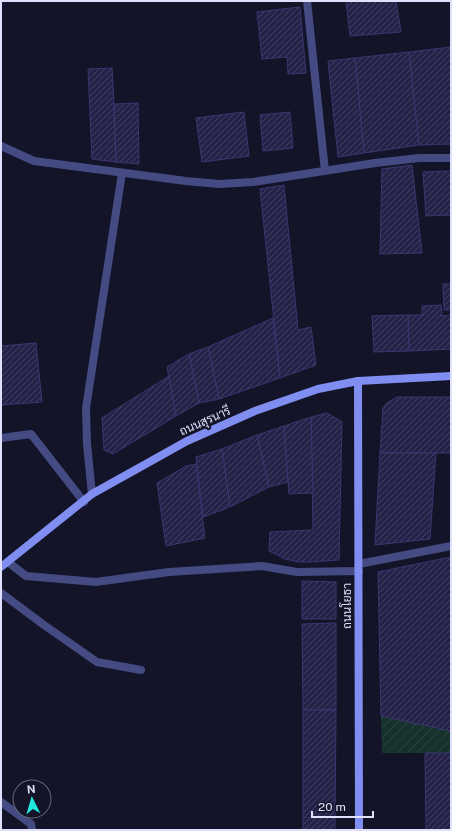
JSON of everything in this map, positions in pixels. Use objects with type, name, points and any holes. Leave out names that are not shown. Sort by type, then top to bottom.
[{"type":"main road","name":"ถนนสุรนารี","points":[[4,565],[84,502],[92,494],[187,441],[255,411],[318,389],[358,381],[451,376]]},
{"type":"main road","name":"ถนนโยธา","points":[[358,381],[359,830]]},
{"type":"street","points":[[307,1],[325,170]]},
{"type":"street","points":[[1,146],[34,161],[219,184],[253,182],[325,170],[419,158],[451,158]]},
{"type":"street","points":[[92,494],[87,444],[86,408],[122,173]]},
{"type":"street","points":[[1,438],[31,434],[84,502]]},
{"type":"street","points":[[4,565],[26,576],[96,582],[169,572],[262,566],[297,572],[359,567],[451,546]]},
{"type":"street","points":[[1,593],[97,662],[141,670]]},
{"type":"street","points":[[1,802],[31,824],[32,830]]},
{"type":"green space","points":[[381,716],[451,731],[451,753],[382,753]]},
{"type":"building","points":[[346,1],[396,1],[401,32],[350,36]]},
{"type":"building","points":[[300,7],[306,73],[288,74],[287,57],[262,59],[257,12]]},
{"type":"building","points":[[451,47],[451,144],[419,145],[409,52]]},
{"type":"building","points":[[409,52],[419,145],[364,153],[355,58]]},
{"type":"building","points":[[355,58],[364,153],[338,157],[328,61]]},
{"type":"building","points":[[112,68],[116,162],[92,159],[88,69]]},
{"type":"building","points":[[138,103],[139,164],[116,162],[114,104]]},
{"type":"building","points":[[244,112],[249,156],[202,162],[196,118]]},
{"type":"building","points":[[290,112],[293,148],[263,151],[260,115]]},
{"type":"building","points":[[412,165],[422,253],[380,254],[382,169]]},
{"type":"building","points":[[451,171],[451,215],[426,216],[423,172]]},
{"type":"building","points":[[284,185],[298,330],[311,327],[316,365],[280,378],[260,189]]},
{"type":"building","points":[[443,284],[451,284],[451,310],[444,310]]},
{"type":"building","points":[[441,305],[442,316],[451,315],[451,349],[409,351],[408,315],[422,315],[422,306]]},
{"type":"building","points":[[408,315],[409,351],[374,352],[372,316]]},
{"type":"building","points":[[273,318],[280,378],[219,399],[208,347]]},
{"type":"building","points":[[36,343],[42,402],[1,405],[1,346]]},
{"type":"building","points":[[208,347],[219,399],[199,403],[189,354]]},
{"type":"building","points":[[189,354],[199,403],[176,416],[167,367]]},
{"type":"building","points":[[169,376],[176,416],[113,454],[104,450],[102,418]]},
{"type":"building","points":[[397,397],[451,397],[451,453],[380,453],[383,408],[387,403]]},
{"type":"building","points":[[327,413],[342,422],[339,560],[299,562],[285,559],[269,551],[270,532],[313,530],[311,417]]},
{"type":"building","points":[[311,417],[313,493],[289,494],[284,426]]},
{"type":"building","points":[[284,426],[288,482],[269,487],[257,435]]},
{"type":"building","points":[[257,435],[269,487],[230,507],[222,449]]},
{"type":"building","points":[[222,449],[230,507],[203,517],[196,457]]},
{"type":"building","points":[[380,453],[436,453],[430,539],[375,545]]},
{"type":"building","points":[[196,464],[205,538],[166,546],[157,483],[186,466]]},
{"type":"building","points":[[451,557],[451,731],[381,716],[378,572]]},
{"type":"building","points":[[302,581],[336,582],[336,619],[302,619]]},
{"type":"building","points":[[336,623],[336,710],[303,710],[302,624]]},
{"type":"building","points":[[303,710],[336,710],[335,830],[303,830]]},
{"type":"building","points":[[425,753],[451,753],[451,830],[426,830]]}]
